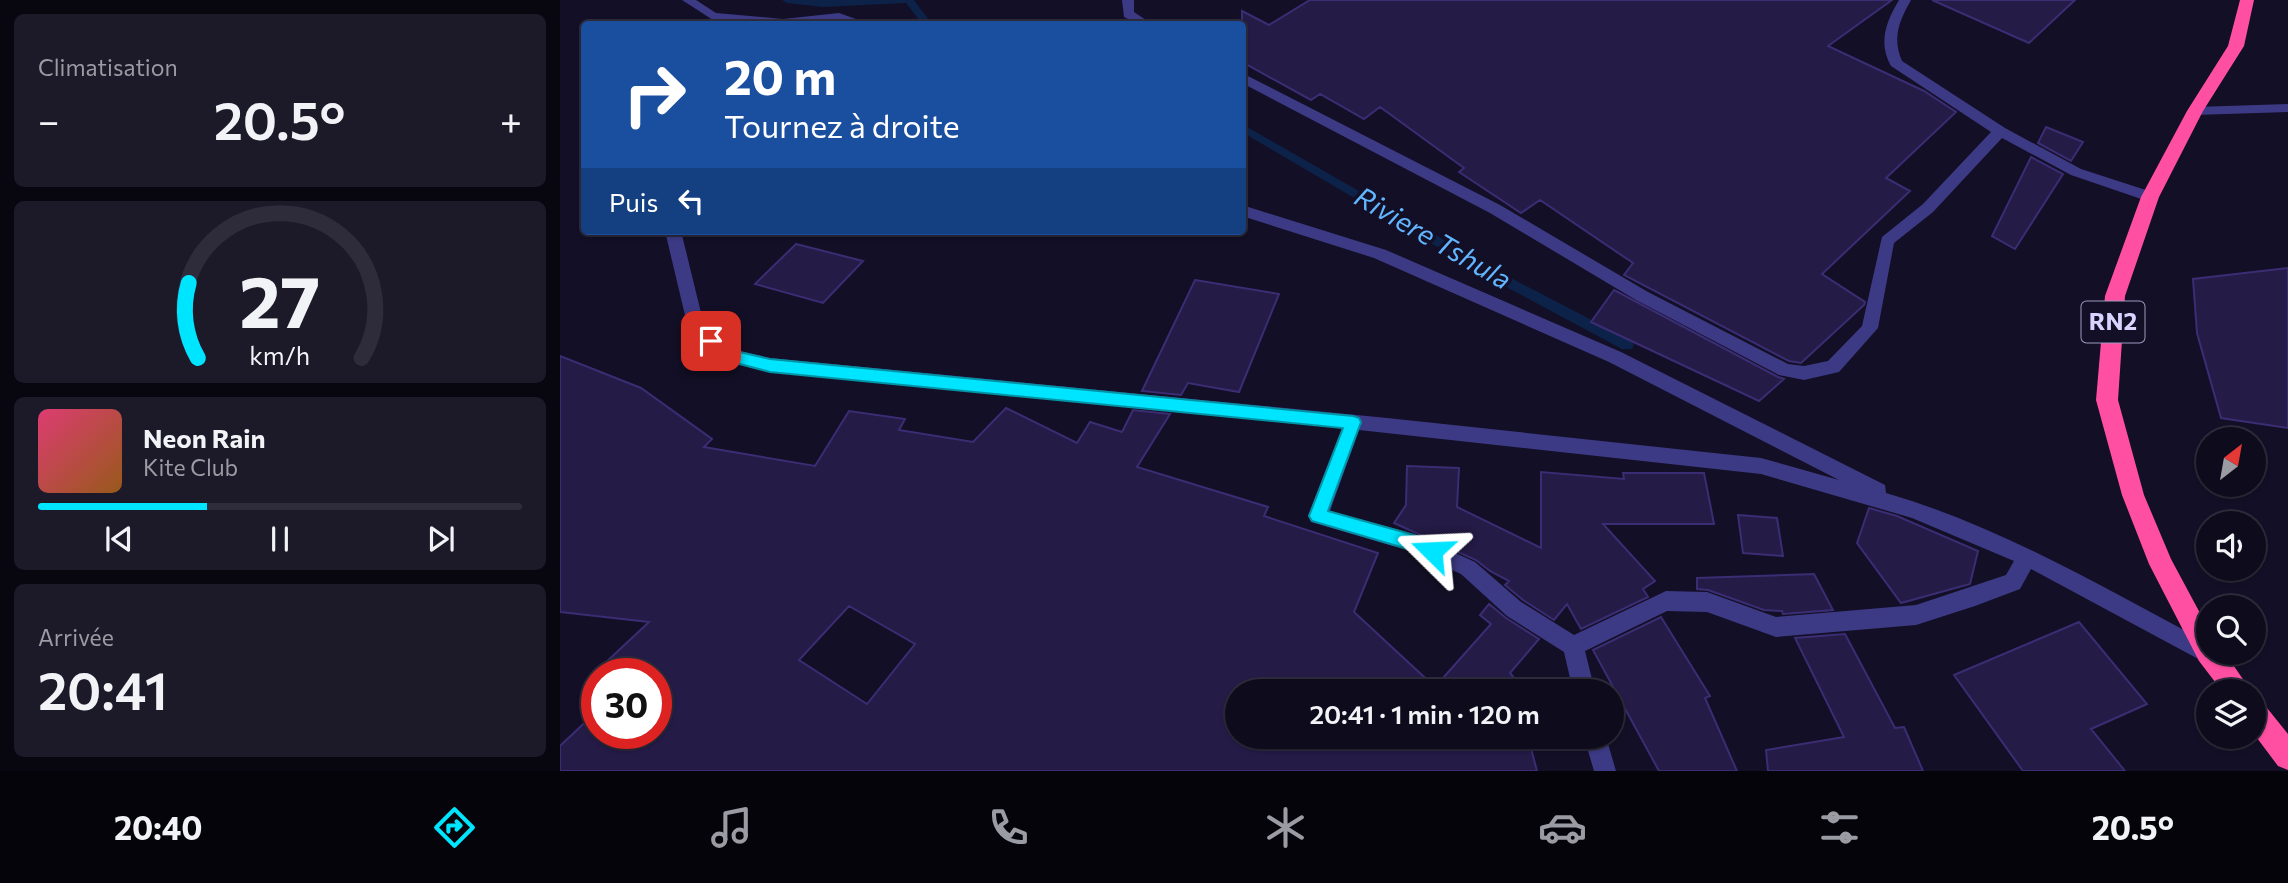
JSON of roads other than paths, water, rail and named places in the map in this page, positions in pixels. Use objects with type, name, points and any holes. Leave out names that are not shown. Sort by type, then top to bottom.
[{"type":"highway","name":"RN2","points":[[2196,629],[2161,564],[2133,495],[2107,400],[2115,296],[2150,197],[2195,111],[2236,46],[2247,0]]},
{"type":"highway","name":"RN2","points":[[2218,665],[2229,679]]},
{"type":"highway","points":[[2266,728],[2288,756]]},
{"type":"street","points":[[688,0],[713,16],[763,21]]},
{"type":"street","points":[[1128,0],[1128,14],[1141,21]]},
{"type":"street","points":[[1905,0],[1894,18],[1888,46],[1896,63],[2000,131],[2076,172],[2150,197]]},
{"type":"street","points":[[802,21],[839,17],[853,21]]},
{"type":"street","points":[[1246,79],[1494,209],[1654,302],[1785,370],[1804,373],[1833,367],[1870,328],[1887,241],[1928,208],[2000,131]]},
{"type":"street","points":[[2195,111],[2288,107]]},
{"type":"street","points":[[1246,211],[1380,254],[1615,357],[1915,510],[2027,557],[2196,646]]},
{"type":"street","points":[[674,235],[696,328],[726,355],[770,365],[1353,422],[1761,466],[1915,510]]},
{"type":"street","points":[[1353,422],[1318,516],[1414,543],[1468,568],[1514,609],[1573,646],[1581,679]]},
{"type":"street","points":[[1573,646],[1666,601],[1707,602],[1776,627],[1916,615],[2013,582],[2027,557]]},
{"type":"street","points":[[1599,749],[1605,771]]},
{"type":"waterway","name":"Riviere Tshula","points":[[787,0],[823,4],[909,0],[925,21]]},
{"type":"waterway","name":"Riviere Tshula","points":[[1246,129],[1502,279],[1627,345]]}]
